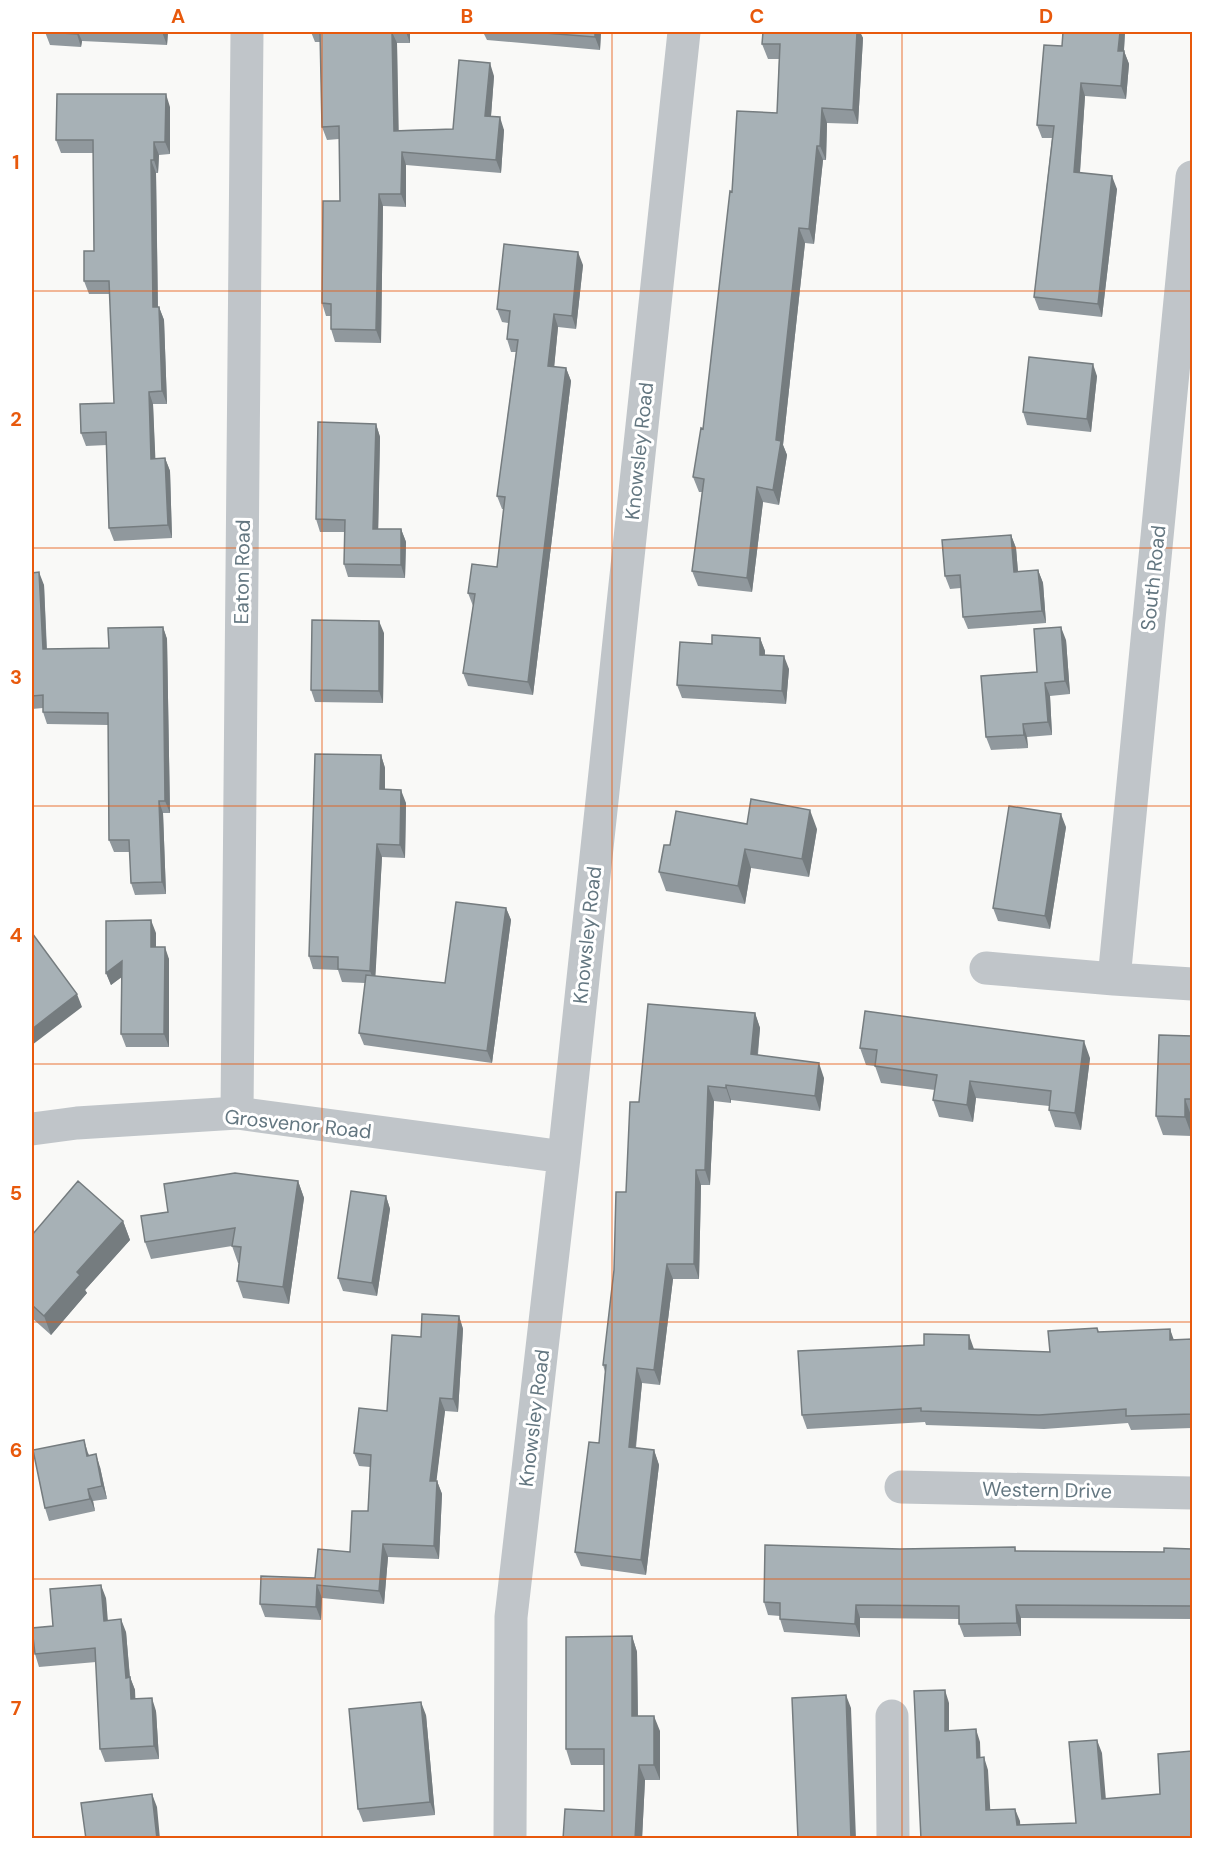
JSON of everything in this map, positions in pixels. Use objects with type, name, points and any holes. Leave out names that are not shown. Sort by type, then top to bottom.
[{"type":"street","name":"Eaton Road","points":[[237,1113],[247,32]]},
{"type":"street","name":"Knowsley Road","points":[[510,1839],[511,1617],[564,1157],[684,32]]},
{"type":"street","name":"South Road","points":[[1114,979],[1192,177]]},
{"type":"street","points":[[986,968],[1192,984]]},
{"type":"street","name":"Grosvenor Road","points":[[32,1129],[77,1123],[237,1113],[564,1157]]},
{"type":"street","name":"Western Drive","points":[[900,1487],[1192,1493]]},
{"type":"street","points":[[892,1716],[893,1839]]},
{"type":"building","points":[[45,32],[77,32],[77,34]]},
{"type":"building","points":[[320,32],[392,32],[394,131],[453,129],[459,60],[490,63],[485,116],[500,117],[496,160],[402,152],[401,194],[379,194],[376,330],[331,329],[331,304],[322,303],[323,201],[340,201],[339,126],[322,127]]},
{"type":"building","points":[[532,32],[595,32],[595,37]]},
{"type":"building","points":[[763,32],[857,32],[853,110],[822,108],[820,146],[817,146],[809,229],[799,228],[776,440],[781,441],[773,490],[757,487],[747,578],[692,571],[704,479],[693,477],[701,428],[703,429],[730,191],[732,192],[737,111],[777,113],[780,44],[762,44]]},
{"type":"building","points":[[1063,32],[1120,32],[1118,51],[1124,51],[1121,86],[1081,83],[1074,172],[1112,176],[1098,304],[1034,297],[1054,126],[1037,125],[1044,45],[1062,46]]},
{"type":"building","points":[[57,94],[166,94],[165,142],[154,142],[154,160],[151,160],[153,307],[159,307],[162,391],[149,392],[151,459],[165,458],[168,525],[109,528],[106,432],[81,433],[80,404],[114,403],[109,281],[84,281],[84,251],[94,251],[93,140],[56,140]]},
{"type":"building","points":[[504,244],[578,252],[572,316],[554,314],[548,366],[566,368],[528,682],[463,673],[475,594],[468,593],[472,564],[497,567],[505,497],[497,496],[518,340],[507,339],[510,311],[497,309]]},
{"type":"building","points":[[1029,357],[1093,364],[1087,419],[1023,412]]},
{"type":"building","points":[[318,422],[376,424],[373,529],[401,529],[401,565],[344,564],[345,520],[316,519]]},
{"type":"building","points":[[1011,535],[1014,572],[1038,570],[1042,611],[963,617],[960,575],[945,576],[942,540]]},
{"type":"building","points":[[39,572],[43,649],[109,648],[108,628],[163,627],[165,801],[159,801],[162,882],[131,883],[129,840],[109,840],[108,713],[43,712],[43,695],[32,696],[32,573]]},
{"type":"building","points":[[312,620],[379,621],[379,691],[311,690]]},
{"type":"building","points":[[1061,627],[1065,681],[1045,683],[1048,722],[1023,724],[1024,735],[986,737],[981,676],[1037,672],[1034,629]]},
{"type":"building","points":[[712,635],[760,638],[760,655],[784,656],[782,691],[677,685],[680,642],[712,644]]},
{"type":"building","points":[[315,754],[381,755],[380,789],[401,790],[400,845],[377,844],[370,971],[338,969],[338,957],[309,956]]},
{"type":"building","points":[[751,799],[810,810],[802,859],[745,849],[738,886],[659,872],[664,845],[670,845],[676,811],[747,824]]},
{"type":"building","points":[[1009,806],[1061,814],[1045,916],[993,908]]},
{"type":"building","points":[[456,902],[506,908],[487,1051],[359,1033],[366,975],[445,983]]},
{"type":"building","points":[[151,920],[151,947],[165,947],[164,1034],[121,1034],[122,961],[106,973],[106,921]]},
{"type":"building","points":[[32,933],[77,994],[32,1029]]},
{"type":"building","points":[[648,1004],[755,1013],[751,1054],[819,1063],[815,1096],[726,1085],[726,1088],[708,1086],[705,1170],[696,1170],[694,1264],[667,1264],[654,1370],[637,1368],[629,1447],[654,1450],[641,1560],[575,1552],[589,1442],[599,1443],[606,1365],[603,1365],[614,1270],[616,1192],[626,1192],[630,1102],[639,1102]]},
{"type":"building","points":[[865,1011],[1084,1041],[1075,1113],[1049,1110],[1051,1091],[970,1081],[967,1105],[933,1100],[937,1075],[875,1066],[877,1050],[860,1048]]},
{"type":"building","points":[[1159,1035],[1192,1036],[1192,1099],[1185,1099],[1185,1117],[1156,1116]]},
{"type":"building","points":[[235,1173],[298,1181],[283,1287],[237,1281],[241,1247],[232,1246],[235,1228],[145,1242],[141,1216],[168,1212],[164,1184]]},
{"type":"building","points":[[78,1181],[123,1221],[77,1272],[80,1275],[44,1316],[32,1305],[32,1235]]},
{"type":"building","points":[[351,1191],[386,1196],[372,1283],[338,1278]]},
{"type":"building","points":[[422,1314],[459,1316],[453,1399],[440,1398],[430,1481],[437,1481],[434,1546],[383,1544],[379,1591],[317,1585],[316,1607],[260,1604],[261,1576],[315,1578],[318,1549],[350,1552],[352,1511],[368,1511],[371,1455],[354,1453],[359,1408],[387,1411],[392,1335],[421,1337]]},
{"type":"building","points":[[1097,1328],[1098,1332],[1170,1329],[1170,1340],[1192,1339],[1192,1414],[1126,1416],[1126,1409],[1039,1415],[921,1411],[921,1408],[802,1415],[798,1351],[924,1345],[924,1334],[969,1335],[969,1349],[1050,1352],[1048,1331]]},
{"type":"building","points":[[84,1440],[87,1456],[96,1454],[102,1486],[88,1489],[90,1499],[45,1508],[33,1450]]},
{"type":"building","points":[[765,1545],[900,1549],[1015,1547],[1015,1551],[1164,1552],[1164,1548],[1192,1549],[1192,1606],[1016,1605],[1017,1623],[959,1624],[959,1606],[856,1605],[855,1624],[780,1619],[780,1603],[764,1602]]},
{"type":"building","points":[[101,1585],[104,1621],[121,1619],[126,1678],[130,1677],[131,1699],[152,1698],[154,1746],[100,1749],[95,1648],[35,1654],[32,1628],[53,1626],[50,1589]]},
{"type":"building","points":[[632,1636],[632,1716],[654,1716],[654,1765],[639,1765],[635,1839],[563,1839],[565,1809],[604,1811],[604,1749],[566,1749],[566,1637]]},
{"type":"building","points":[[945,1690],[945,1731],[976,1729],[977,1758],[984,1757],[986,1810],[1015,1809],[1017,1825],[1076,1823],[1069,1742],[1097,1740],[1102,1799],[1160,1794],[1158,1754],[1192,1751],[1192,1839],[921,1839],[914,1691]]},
{"type":"building","points":[[846,1695],[851,1839],[798,1839],[792,1698]]},
{"type":"building","points":[[421,1702],[430,1802],[358,1809],[349,1709]]},
{"type":"building","points":[[152,1794],[157,1839],[86,1839],[81,1803]]},
{"type":"building","points":[[278,1837],[278,1839],[254,1839]]}]
